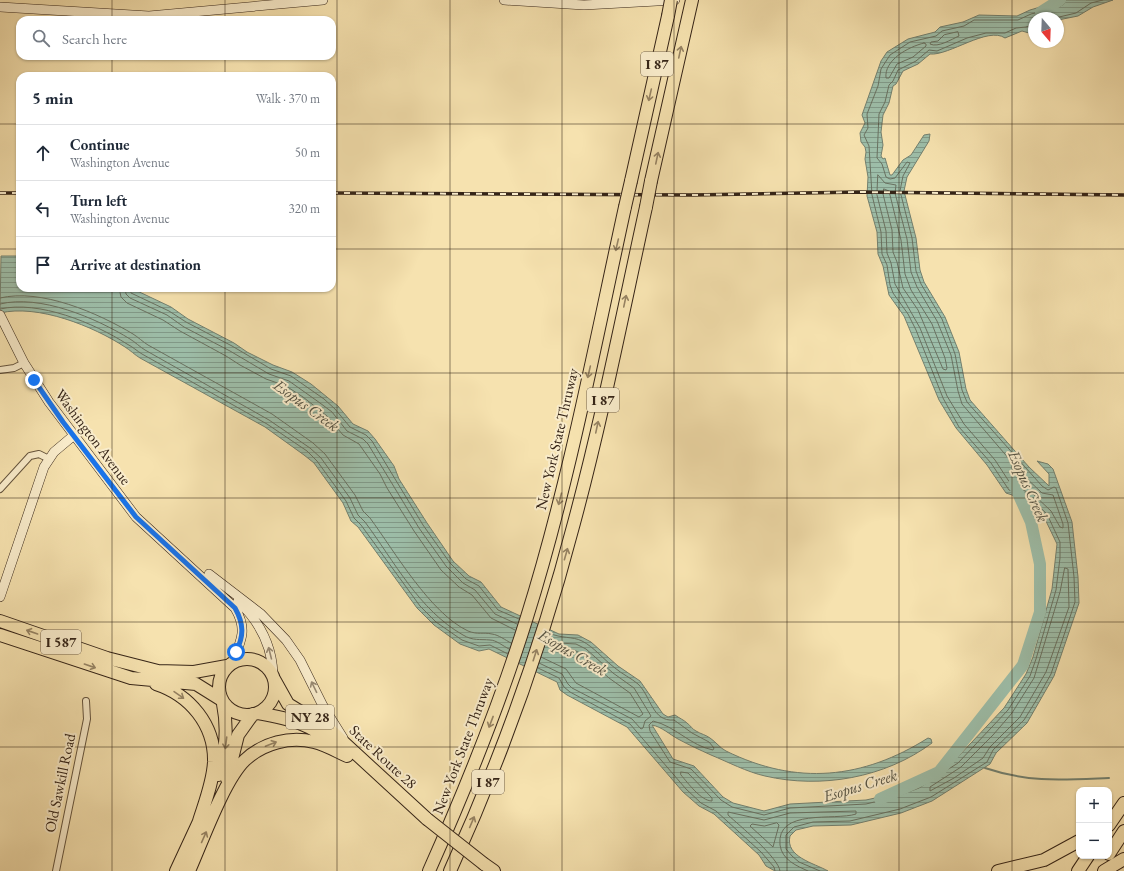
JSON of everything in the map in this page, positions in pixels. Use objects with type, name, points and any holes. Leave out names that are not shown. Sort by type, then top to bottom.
[{"type":"highway","name":"New York State Thruway","points":[[429,871],[475,761],[504,685],[536,586],[564,483],[671,0]]},
{"type":"highway","name":"I 87","points":[[450,871],[486,789],[522,692],[555,591],[583,488],[692,0]]},
{"type":"highway","name":"I 587","points":[[0,621],[107,658],[158,671],[194,672],[230,664]]},
{"type":"highway","name":"I 587","points":[[0,635],[119,675],[143,681],[188,683],[203,688],[222,701]]},
{"type":"highway","points":[[176,871],[216,781],[224,753],[227,725],[218,688],[220,678],[230,664],[246,659],[255,660],[268,667],[274,676],[275,690],[272,699],[266,707],[256,714],[238,735],[219,803]]},
{"type":"highway","name":"State Route 28","points":[[274,676],[288,704],[297,711],[323,724],[347,750],[425,823],[486,869]]},
{"type":"highway","points":[[143,681],[164,686],[180,695],[198,712],[209,732],[213,746],[213,769],[199,821]]},
{"type":"highway","points":[[222,701],[237,713],[256,714]]},
{"type":"highway","name":"State Route 28","points":[[256,714],[290,718],[306,724],[347,750]]},
{"type":"highway","points":[[189,871],[219,803],[236,771],[246,759],[261,749],[276,742],[294,740],[312,741],[347,750]]},
{"type":"highway","points":[[1112,811],[1124,798]]},
{"type":"highway","points":[[1110,823],[1124,803]]},
{"type":"highway","points":[[1112,849],[1124,831]]},
{"type":"highway","points":[[998,871],[1044,860],[1076,843]]},
{"type":"highway","points":[[1078,871],[1086,859]]},
{"type":"highway","points":[[1098,871],[1106,859]]},
{"type":"highway","points":[[1104,871],[1124,859]]},
{"type":"main road","points":[[0,7],[149,16],[274,2],[323,0]]},
{"type":"main road","points":[[504,0],[584,5],[675,0]]},
{"type":"main road","name":"Washington Avenue","points":[[0,315],[24,363],[49,402],[73,436],[136,517],[158,539],[184,560],[197,574],[231,603],[238,613],[243,631],[240,645],[230,664]]},
{"type":"main road","points":[[0,597],[37,486],[49,459],[60,446],[73,436]]},
{"type":"main road","name":"Washington Avenue","points":[[184,560],[209,574],[241,604],[259,626],[269,648],[274,676]]},
{"type":"main road","points":[[209,574],[261,614],[286,640],[300,660],[347,750]]},
{"type":"street","points":[[0,370],[8,370],[24,363]]},
{"type":"street","points":[[0,488],[30,456],[39,454],[49,459]]},
{"type":"street","name":"Old Sawkill Road","points":[[56,871],[87,719],[86,701]]},
{"type":"water","points":[[1064,0],[1113,0],[1093,7],[1078,16],[1064,19],[1064,12],[1028,12],[1028,33],[1022,31],[1005,38],[998,35],[979,38],[947,51],[930,54],[918,64],[903,71],[896,84],[893,86],[889,103],[883,115],[881,132],[883,145],[881,156],[883,159],[885,158],[890,175],[892,175],[903,160],[911,155],[924,135],[930,134],[929,141],[907,177],[904,191],[916,238],[920,270],[924,282],[945,317],[959,352],[966,389],[970,400],[1029,467],[1049,486],[1049,474],[1037,461],[1048,464],[1053,469],[1072,522],[1078,577],[1079,603],[1054,676],[1027,723],[996,753],[990,764],[932,801],[901,813],[851,825],[813,826],[796,830],[790,836],[792,849],[796,854],[828,871],[775,871],[766,866],[759,855],[714,814],[699,806],[683,792],[627,727],[567,695],[560,690],[557,682],[489,649],[479,651],[460,644],[434,625],[417,608],[358,527],[351,521],[343,503],[314,463],[265,427],[140,358],[112,339],[81,325],[48,314],[15,311],[0,313],[1,256],[16,256],[16,292],[139,292],[171,307],[188,319],[234,343],[247,352],[273,365],[292,372],[311,384],[338,406],[353,424],[368,431],[394,466],[399,479],[453,561],[469,576],[481,582],[501,607],[559,634],[578,635],[591,642],[618,666],[640,681],[663,714],[668,717],[675,715],[695,730],[710,738],[726,751],[752,762],[778,770],[804,773],[829,773],[854,769],[879,762],[904,752],[928,738],[931,739],[932,743],[914,755],[894,765],[852,778],[808,781],[786,780],[765,776],[738,767],[694,747],[652,725],[673,759],[694,766],[723,797],[733,803],[764,811],[790,804],[866,800],[893,794],[918,784],[955,760],[1004,708],[1026,674],[1033,657],[1052,589],[1057,544],[1044,517],[1027,500],[1006,493],[987,465],[956,428],[939,400],[904,316],[889,295],[883,266],[878,254],[877,232],[867,196],[868,177],[865,159],[866,152],[865,147],[861,142],[860,133],[865,123],[862,115],[881,61],[887,52],[908,39],[935,32],[940,27],[963,22],[979,15],[1017,16],[1030,10]]},
{"type":"waterway","name":"Esopus Creek","points":[[1041,12],[1060,0]]},
{"type":"waterway","name":"Esopus Creek","points":[[880,799],[939,772],[1023,665],[1040,612],[1040,564],[1031,522],[1014,484]]},
{"type":"waterway","points":[[985,768],[1001,773],[1032,778],[1061,780],[1109,778]]},
{"type":"railway","points":[[336,193],[692,195],[860,192],[1124,195]]},
{"type":"railway","points":[[0,193],[16,193]]},
{"type":"route","points":[[34,380],[63,422],[142,524],[184,560],[235,608],[241,619],[243,631],[240,645],[236,652]]}]
